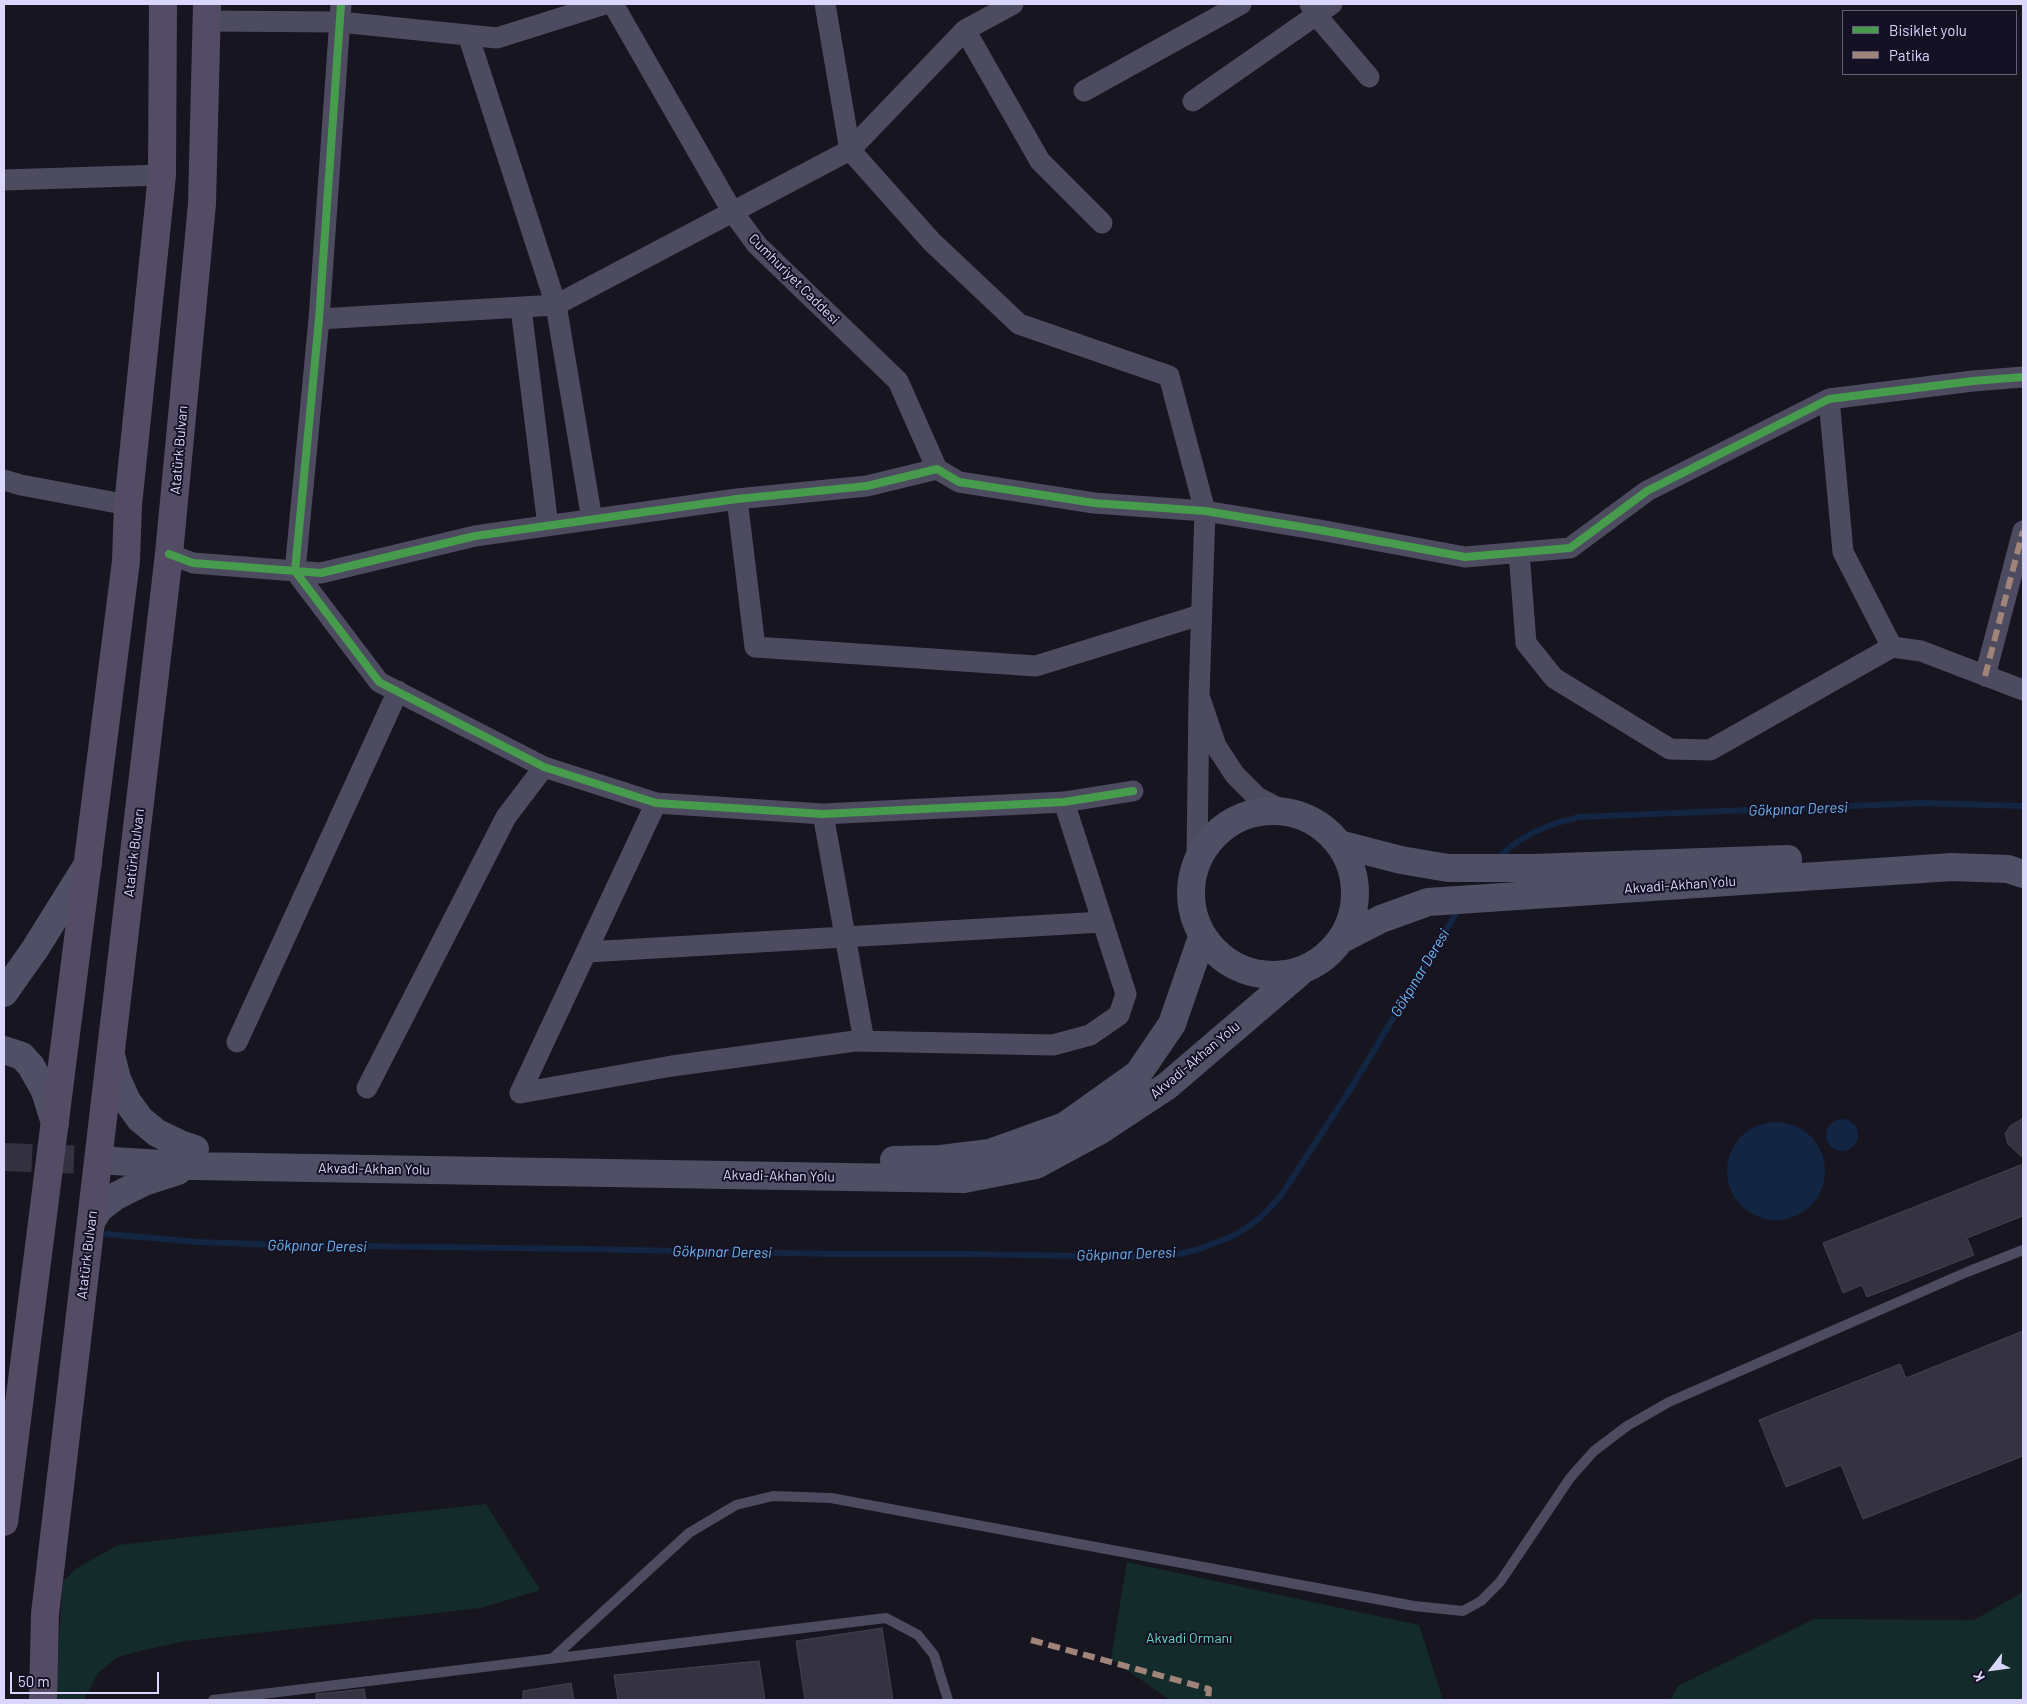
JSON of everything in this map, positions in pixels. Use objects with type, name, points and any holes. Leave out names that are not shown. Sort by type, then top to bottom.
[{"type":"main road","points":[[4,1522],[126,561],[128,505],[162,175],[163,4]]},
{"type":"main road","name":"Atatürk Bulvarı","points":[[43,1700],[45,1614],[169,554],[202,204],[206,13]]},
{"type":"main road","points":[[1284,811],[1309,818],[1331,834],[1339,844],[1347,855],[1356,882],[1354,911],[1344,938],[1324,959],[1299,973],[1270,976],[1242,971],[1220,957],[1202,937],[1192,912],[1191,886],[1197,860],[1212,838],[1232,821],[1257,812],[1284,811]]},
{"type":"main road","name":"Akvadi-Akhan Yolu","points":[[1339,844],[1401,860],[1448,868],[1532,868],[1751,861],[1950,849],[2007,851],[2023,855]]},
{"type":"main road","points":[[4,993],[30,956],[88,864]]},
{"type":"main road","name":"Akvadi-Akhan Yolu","points":[[1344,938],[1381,919],[1428,902],[1508,895],[1952,866],[2008,869],[2023,874]]},
{"type":"main road","name":"Akvadi-Akhan Yolu","points":[[194,1157],[895,1160],[941,1159],[990,1153],[1065,1126],[1138,1074],[1172,1024],[1202,937]]},
{"type":"main road","name":"Akvadi-Akhan Yolu","points":[[194,1157],[964,1179],[1036,1165],[1099,1131],[1167,1086],[1299,973]]},
{"type":"main road","points":[[4,1050],[22,1056],[31,1066],[45,1091],[55,1123]]},
{"type":"main road","points":[[111,1055],[117,1079],[127,1101],[140,1119],[158,1133],[180,1144],[194,1157]]},
{"type":"main road","points":[[114,1151],[194,1157]]},
{"type":"main road","points":[[91,1222],[99,1209],[116,1196],[194,1157]]},
{"type":"street","points":[[206,13],[340,13],[468,36],[497,38],[605,4]]},
{"type":"street","name":"Cumhuriyet Caddesi","points":[[613,4],[732,211],[758,244],[898,381],[937,469]]},
{"type":"street","points":[[825,4],[850,150],[932,242],[1019,324],[1169,376],[1206,511],[1200,615],[1197,860]]},
{"type":"street","points":[[320,319],[556,306],[850,150],[964,30],[1013,4]]},
{"type":"street","points":[[1084,91],[1241,4]]},
{"type":"street","points":[[1193,101],[1320,8],[1369,77]]},
{"type":"street","points":[[340,13],[320,319],[295,571],[379,682],[544,767],[656,803],[823,814],[1064,802],[1133,791]]},
{"type":"street","points":[[964,30],[1040,161],[1102,222]]},
{"type":"street","points":[[468,36],[556,306],[592,520]]},
{"type":"street","points":[[4,180],[162,175]]},
{"type":"street","points":[[521,308],[548,526]]},
{"type":"street","points":[[169,554],[193,563],[321,573],[475,536],[737,499],[867,486],[937,469],[959,482],[1094,503],[1206,511],[1465,556],[1570,548],[1647,490],[1829,399],[2023,376]]},
{"type":"street","points":[[1829,399],[1843,552],[1892,647]]},
{"type":"street","points":[[4,480],[21,485],[128,505]]},
{"type":"street","points":[[737,499],[755,648],[1036,666],[1200,615]]},
{"type":"street","points":[[1985,676],[2023,531]]},
{"type":"street","points":[[1520,552],[1526,642],[1554,678],[1670,749],[1710,750],[1892,647],[1922,651],[2023,690]]},
{"type":"street","points":[[237,1042],[398,691]]},
{"type":"street","points":[[1199,696],[1216,746],[1235,775],[1257,797],[1284,811]]},
{"type":"street","points":[[367,1088],[506,817],[544,767]]},
{"type":"street","points":[[656,803],[520,1093],[672,1066],[864,1041],[1053,1045],[1090,1035],[1119,1015],[1126,994],[1064,802]]},
{"type":"street","points":[[823,814],[864,1041]]},
{"type":"street","points":[[586,952],[1102,922]]},
{"type":"lane","points":[[553,1658],[689,1533],[736,1505],[773,1496],[832,1498],[1414,1606],[1463,1611],[1481,1601],[1500,1582],[1570,1478],[1594,1451],[1627,1426],[1669,1402],[1967,1272],[2023,1250]]},
{"type":"lane","points":[[213,1700],[886,1618],[918,1635],[934,1655],[948,1700]]},
{"type":"green space","points":[[486,1504],[540,1590],[481,1608],[185,1641],[144,1650],[118,1657],[98,1673],[84,1700],[55,1700],[63,1581],[77,1568],[118,1545]]},
{"type":"green space","name":"Akvadi Ormanı","points":[[1127,1562],[1419,1625],[1443,1700],[1170,1700],[1111,1659]]},
{"type":"green space","points":[[2023,1592],[2023,1700],[1670,1700],[1678,1686],[1814,1619],[1974,1620]]},
{"type":"water","points":[[1842,1119],[1848,1120],[1853,1124],[1857,1129],[1857,1141],[1853,1146],[1848,1150],[1842,1151],[1836,1150],[1831,1146],[1827,1141],[1826,1135],[1827,1129],[1831,1124],[1836,1120]]},
{"type":"water","points":[[1776,1122],[1795,1126],[1810,1137],[1821,1152],[1825,1171],[1821,1190],[1810,1205],[1795,1216],[1776,1220],[1757,1216],[1742,1205],[1731,1190],[1727,1171],[1731,1152],[1742,1137],[1757,1126]]},
{"type":"building","points":[[2023,1118],[2023,1158],[2008,1144],[2005,1134],[2010,1126]]},
{"type":"building","points":[[2023,1164],[2023,1216],[1967,1238],[1974,1255],[1867,1297],[1862,1285],[1843,1293],[1823,1243]]},
{"type":"building","points":[[2023,1331],[2023,1456],[1863,1519],[1841,1465],[1786,1487],[1759,1420],[1900,1364],[1906,1378]]},
{"type":"building","points":[[882,1628],[893,1700],[805,1700],[796,1641]]},
{"type":"building","points":[[759,1661],[765,1700],[618,1700],[614,1675]]},
{"type":"building","points":[[571,1683],[574,1700],[523,1700],[523,1691]]},
{"type":"building","points":[[364,1689],[366,1700],[316,1700],[316,1694]]},
{"type":"waterway","name":"Gökpınar Deresi","points":[[1496,859],[1517,842],[1536,831],[1579,817],[1923,803],[2023,806]]},
{"type":"waterway","name":"Gökpınar Deresi","points":[[107,1234],[198,1242],[282,1245],[836,1254],[1139,1257],[1179,1254],[1231,1237],[1260,1218],[1280,1197],[1353,1085],[1460,907]]},
{"type":"tunnel","points":[[4,1157],[114,1161]]},
{"type":"marked path","points":[[1985,676],[2023,531]]},
{"type":"marked path","points":[[1031,1640],[1209,1689],[1208,1700]]},
{"type":"cycle path","points":[[341,4],[319,319],[295,571],[379,682],[544,767],[656,803],[823,814],[1064,802],[1133,791]]},
{"type":"cycle path","points":[[169,554],[193,563],[321,573],[475,536],[737,499],[867,486],[937,469],[959,482],[1094,503],[1205,511],[1465,557],[1570,548],[1647,491],[1829,399],[1973,381],[2023,377]]}]
